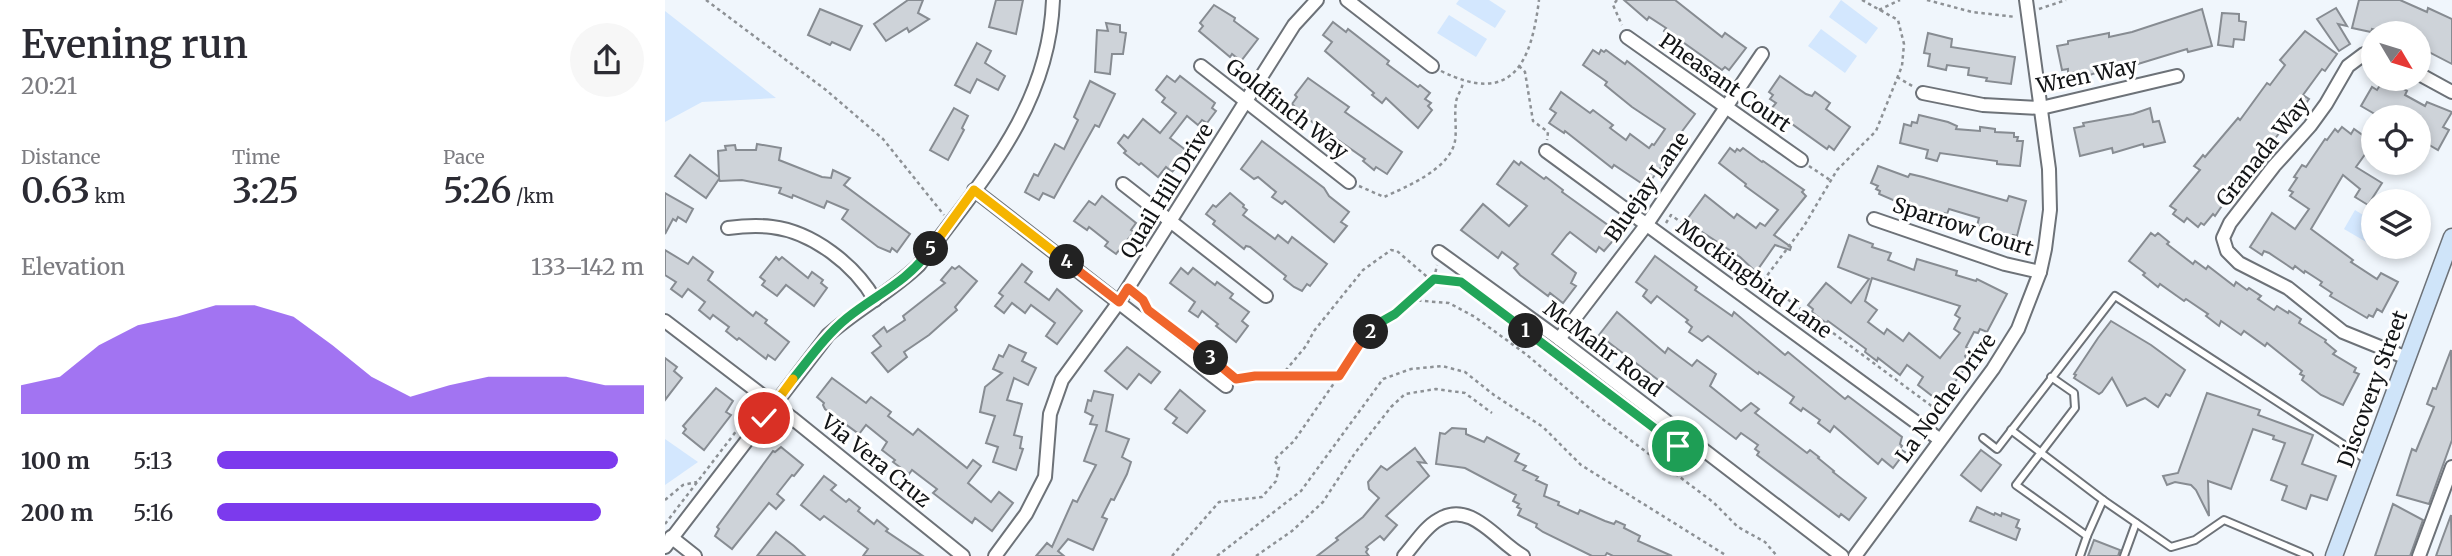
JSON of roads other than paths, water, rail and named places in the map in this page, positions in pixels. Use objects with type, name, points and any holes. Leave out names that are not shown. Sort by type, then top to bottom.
[{"type":"main road","name":"Discovery Street","points":[[2334,556],[2452,237]]},
{"type":"street","points":[[695,556],[668,542],[828,335],[849,317],[902,281],[919,265],[1012,138],[1033,95],[1046,57],[1052,26],[1053,0]]},
{"type":"street","name":"Quail Hill Drive","points":[[995,556],[1027,514],[1045,477],[1050,414],[1062,380],[1119,302],[1294,25],[1317,0]]},
{"type":"street","points":[[1347,0],[1432,66]]},
{"type":"street","name":"La Noche Drive","points":[[1855,556],[1936,437],[1993,369],[2018,330],[2040,272],[2050,210],[2049,169],[2027,6]]},
{"type":"street","name":"Pheasant Court","points":[[1627,37],[1801,160]]},
{"type":"street","name":"Bluejay Lane","points":[[1559,339],[1647,224],[1762,54]]},
{"type":"street","name":"Granada Way","points":[[2361,56],[2347,66],[2326,104],[2230,223],[2224,238],[2227,251],[2239,263],[2288,288],[2343,332],[2407,358]]},
{"type":"street","name":"Goldfinch Way","points":[[1201,66],[1349,181]]},
{"type":"street","name":"Wren Way","points":[[1923,93],[1983,105],[2041,108],[2177,76]]},
{"type":"street","points":[[2431,81],[2452,92]]},
{"type":"street","name":"Mockingbird Lane","points":[[1546,151],[1936,437]]},
{"type":"street","points":[[1123,184],[1266,296]]},
{"type":"street","points":[[974,190],[1119,302],[1231,382]]},
{"type":"street","name":"Sparrow Court","points":[[1874,219],[2005,264],[2040,272]]},
{"type":"street","points":[[728,228],[774,227],[799,235],[835,255],[868,287],[875,300]]},
{"type":"street","name":"McMahr Road","points":[[1439,252],[1559,339],[1842,556]]},
{"type":"street","name":"Via Vera Cruz","points":[[665,321],[963,556]]},
{"type":"street","points":[[2419,556],[2447,496],[2452,467]]},
{"type":"street","points":[[1403,556],[1437,520],[1457,513],[1470,515],[1523,556]]},
{"type":"lane","points":[[1983,438],[1997,449],[2115,296],[2369,461]]},
{"type":"lane","points":[[2050,377],[2074,393],[2075,408],[2016,485],[2087,536]]},
{"type":"lane","points":[[2011,430],[2171,547]]},
{"type":"lane","points":[[2080,556],[2103,499]]},
{"type":"lane","points":[[2167,556],[2171,547],[2195,540],[2224,520],[2309,556]]},
{"type":"lane","points":[[2124,556],[2136,523]]}]
